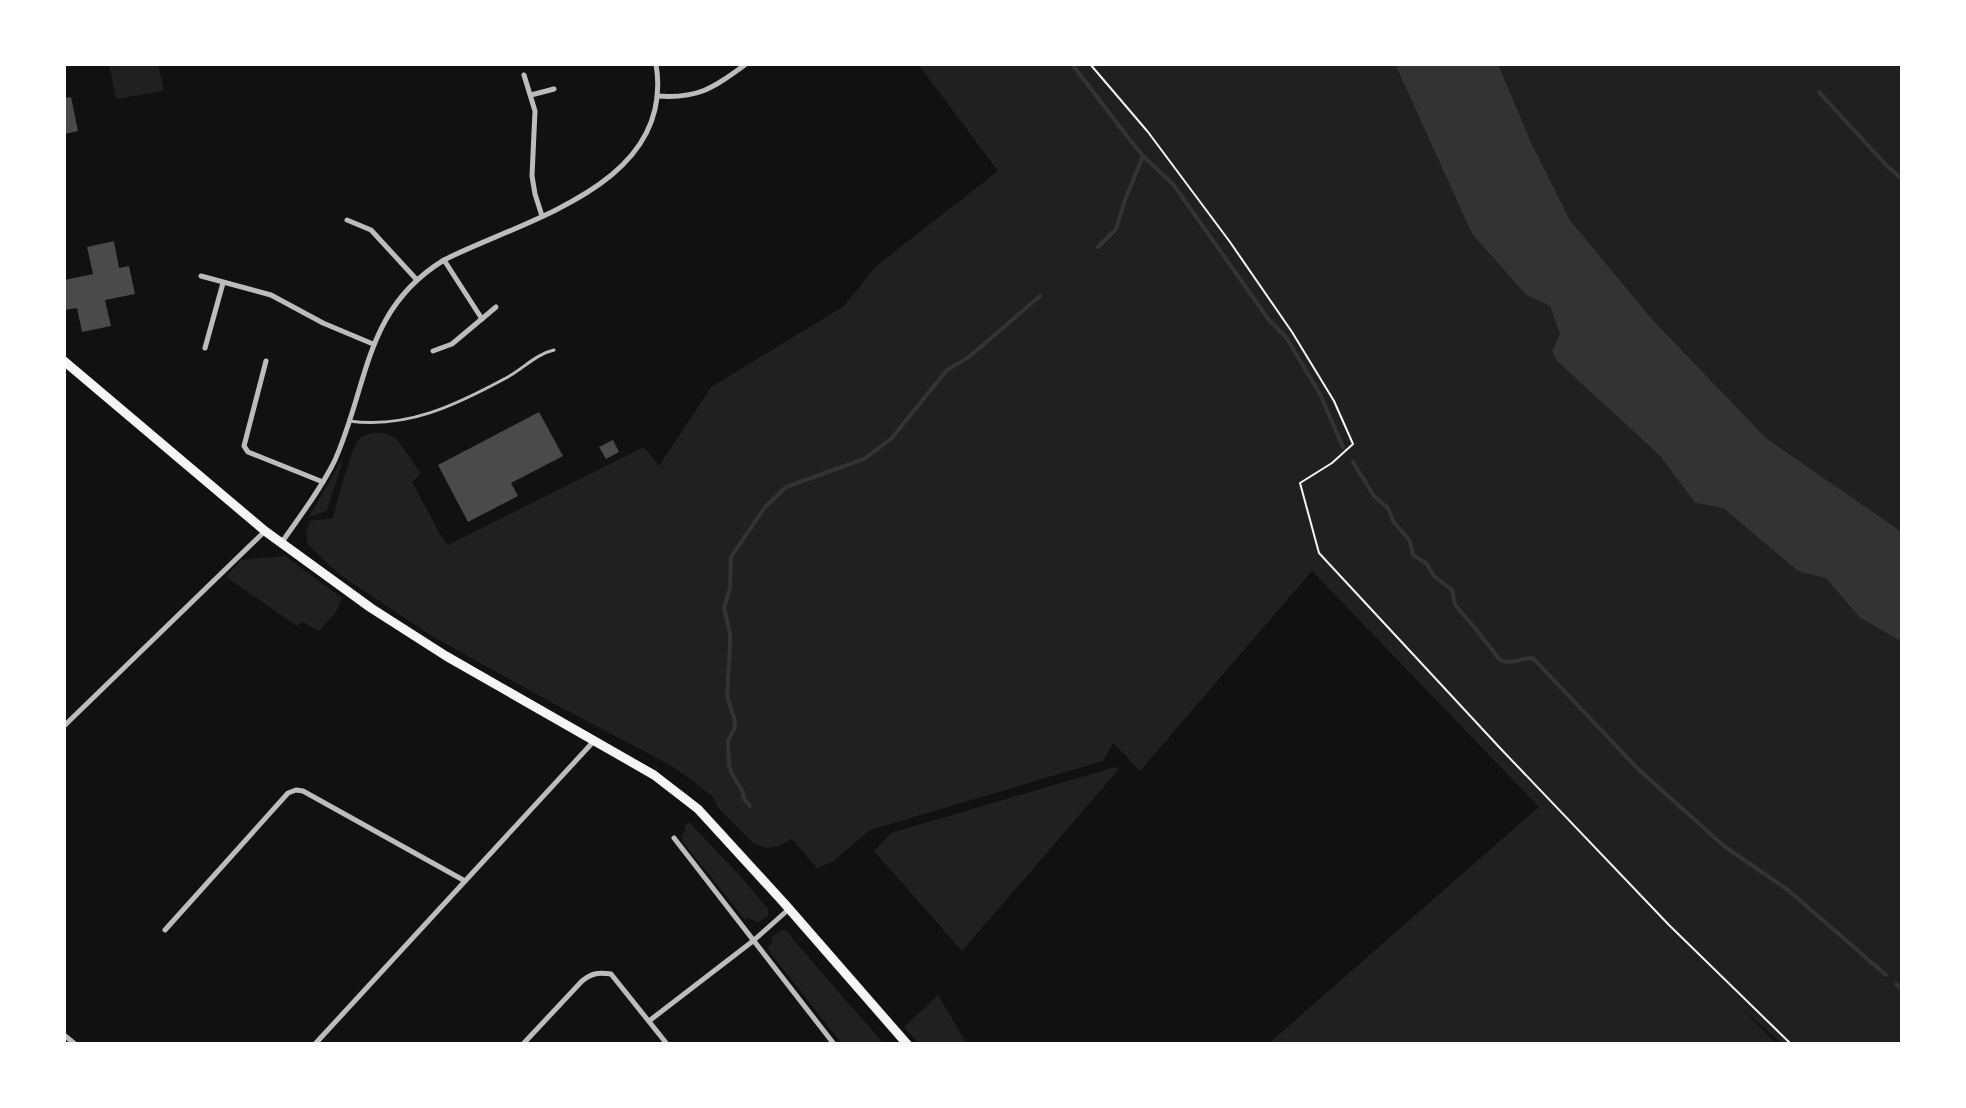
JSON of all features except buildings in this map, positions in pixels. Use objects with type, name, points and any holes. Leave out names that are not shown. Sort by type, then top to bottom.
[{"type":"main road","points":[[64,361],[281,544],[371,608],[446,656],[654,775],[698,809],[907,1044]]},
{"type":"street","points":[[281,544],[334,461],[373,344],[390,312],[417,280],[444,260],[590,191],[630,159],[654,114],[656,64]]},
{"type":"street","points":[[657,96],[683,97],[706,91],[746,64]]},
{"type":"street","points":[[524,75],[531,95],[535,128],[532,176],[542,216]]},
{"type":"street","points":[[531,95],[554,89]]},
{"type":"street","points":[[347,220],[371,230],[417,280]]},
{"type":"street","points":[[444,260],[482,319]]},
{"type":"street","points":[[201,276],[271,295],[323,323],[373,344]]},
{"type":"street","points":[[205,348],[223,283]]},
{"type":"street","points":[[433,351],[452,344],[496,307]]},
{"type":"street","points":[[266,361],[244,446],[248,452],[323,482]]},
{"type":"street","points":[[64,726],[265,531]]},
{"type":"street","points":[[315,1044],[594,740]]},
{"type":"street","points":[[165,930],[288,793],[296,790],[303,791],[465,881]]},
{"type":"street","points":[[674,838],[834,1044]]},
{"type":"street","points":[[649,1021],[753,941],[789,909]]},
{"type":"street","points":[[523,1044],[582,981],[600,972],[611,974],[667,1044]]},
{"type":"street","points":[[64,1035],[75,1044]]},
{"type":"lane","points":[[349,421],[378,424],[398,422],[451,406],[509,376],[544,352],[554,350]]},
{"type":"path","points":[[1090,64],[1148,132],[1230,242],[1292,332],[1334,401],[1353,444],[1332,463],[1300,483],[1319,553],[1647,903],[1791,1044]]},
{"type":"shaded area","points":[[109,64],[158,64],[164,91],[116,99]]},
{"type":"shaded area","points":[[918,64],[1395,64],[1472,234],[1526,295],[1550,306],[1560,334],[1552,351],[1557,361],[1660,456],[1695,503],[1723,508],[1799,572],[1826,578],[1859,617],[1902,642],[1902,1044],[1782,1044],[1741,1007],[1777,1044],[1268,1044],[1539,807],[1312,571],[1140,771],[1113,743],[1103,761],[870,830],[832,862],[817,868],[792,839],[766,848],[753,843],[719,809],[713,797],[685,775],[432,636],[339,574],[308,545],[306,533],[310,521],[333,518],[356,445],[362,436],[371,433],[394,437],[421,473],[412,482],[448,545],[644,447],[659,466],[711,387],[844,306],[876,266],[998,171]]},
{"type":"shaded area","points":[[1395,64],[1498,64],[1530,140],[1570,220],[1651,318],[1766,438],[1902,532],[1902,642],[1859,617],[1826,578],[1799,572],[1723,508],[1695,503],[1660,456],[1557,361],[1552,351],[1560,334],[1550,306],[1526,295],[1472,234]]},
{"type":"shaded area","points":[[1498,64],[1902,64],[1902,532],[1766,438],[1651,318],[1570,220],[1530,140]]},
{"type":"shaded area","points":[[344,456],[327,511],[309,517]]},
{"type":"shaded area","points":[[285,556],[342,598],[336,612],[319,631],[302,622],[297,626],[226,577],[241,560]]},
{"type":"shaded area","points":[[1115,767],[1119,769],[962,951],[874,851],[891,833]]},
{"type":"shaded area","points":[[689,822],[742,878],[768,909],[768,916],[758,922],[745,920],[683,842],[684,827]]},
{"type":"shaded area","points":[[782,930],[787,931],[884,1044],[842,1044],[769,951],[772,937]]},
{"type":"shaded area","points":[[938,995],[967,1044],[920,1044],[904,1027]]},
{"type":"waterway","points":[[1072,64],[1143,156],[1173,184],[1269,320],[1286,337],[1320,394],[1343,447]]},
{"type":"waterway","points":[[1819,92],[1902,179]]},
{"type":"waterway","points":[[1098,247],[1116,229],[1143,156]]},
{"type":"waterway","points":[[750,806],[729,765],[728,741],[735,721],[727,696],[730,633],[724,608],[730,588],[731,557],[765,507],[786,487],[864,459],[891,439],[947,370],[969,357],[1040,296]]},
{"type":"waterway","points":[[1353,462],[1374,496],[1388,508],[1393,521],[1410,541],[1413,555],[1426,563],[1434,576],[1452,590],[1455,605],[1500,660],[1512,662],[1533,658],[1638,769],[1724,846],[1788,890],[1886,975]]},
{"type":"waterway","points":[[1896,984],[1902,989]]}]
